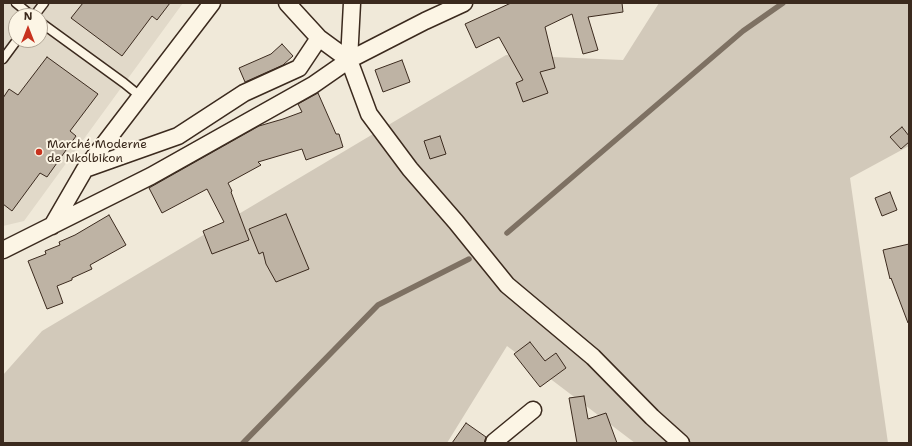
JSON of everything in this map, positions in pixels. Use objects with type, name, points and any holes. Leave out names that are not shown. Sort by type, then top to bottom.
[{"type":"street","points":[[52,226],[85,169],[212,3]]},
{"type":"street","points":[[287,3],[319,38],[349,60]]},
{"type":"street","points":[[352,3],[349,60],[369,114],[410,169],[456,222],[507,285],[593,357],[652,417],[681,443]]},
{"type":"street","points":[[3,250],[151,176],[313,85],[349,60],[464,3]]},
{"type":"street","points":[[85,169],[178,136],[244,93],[299,68],[319,38]]},
{"type":"street","points":[[494,443],[533,410]]},
{"type":"lane","points":[[48,28],[140,96]]},
{"type":"lane","points":[[3,59],[11,48]]},
{"type":"shaded area","name":"Marché Moderne de Nkolbikon","points":[[3,3],[183,3],[24,221],[3,226]]},
{"type":"shaded area","points":[[659,3],[909,3],[909,146],[850,178],[888,443],[635,443],[507,346],[447,443],[3,443],[3,375],[42,331],[506,55],[623,60]]},
{"type":"building","points":[[83,3],[170,3],[157,20],[152,16],[122,56],[71,18]]},
{"type":"building","points":[[511,3],[622,3],[623,12],[588,17],[598,50],[583,54],[572,14],[545,27],[555,68],[540,72],[548,93],[523,102],[516,83],[523,80],[499,37],[476,48],[465,24]]},
{"type":"building","points":[[282,44],[293,56],[283,65],[245,82],[239,68],[271,54]]},
{"type":"building","points":[[47,57],[98,94],[70,131],[76,136],[47,177],[40,173],[12,211],[3,204],[3,98],[9,89],[18,95]]},
{"type":"building","points":[[402,60],[410,82],[383,92],[375,70]]},
{"type":"building","points":[[318,93],[336,134],[339,134],[343,147],[306,160],[302,149],[258,162],[261,165],[228,183],[249,240],[212,254],[203,231],[224,222],[207,189],[162,213],[149,188],[259,126],[302,112],[298,104]]},
{"type":"building","points":[[902,127],[909,136],[909,142],[901,149],[890,137]]},
{"type":"building","points":[[440,136],[446,154],[430,159],[424,141]]},
{"type":"building","points":[[890,192],[897,210],[882,216],[875,198]]},
{"type":"building","points":[[286,214],[309,269],[276,282],[266,264],[263,252],[259,254],[249,229]]},
{"type":"building","points":[[109,215],[126,245],[90,265],[92,269],[57,286],[63,303],[47,309],[28,261],[46,254],[45,251],[60,245],[59,242],[75,235]]},
{"type":"building","points":[[909,244],[908,323],[891,278],[890,279],[883,250]]},
{"type":"building","points":[[530,342],[545,361],[556,353],[566,368],[540,387],[514,354]]},
{"type":"building","points":[[584,396],[588,419],[606,413],[617,443],[577,443],[569,398]]},
{"type":"building","points":[[466,423],[486,437],[484,443],[452,443]]},
{"type":"waterway","points":[[507,233],[743,31],[783,3]]},
{"type":"waterway","points":[[243,443],[378,305],[469,259]]},
{"type":"place","name":"Marché Moderne de Nkolbikon","points":[[39,152]]}]
